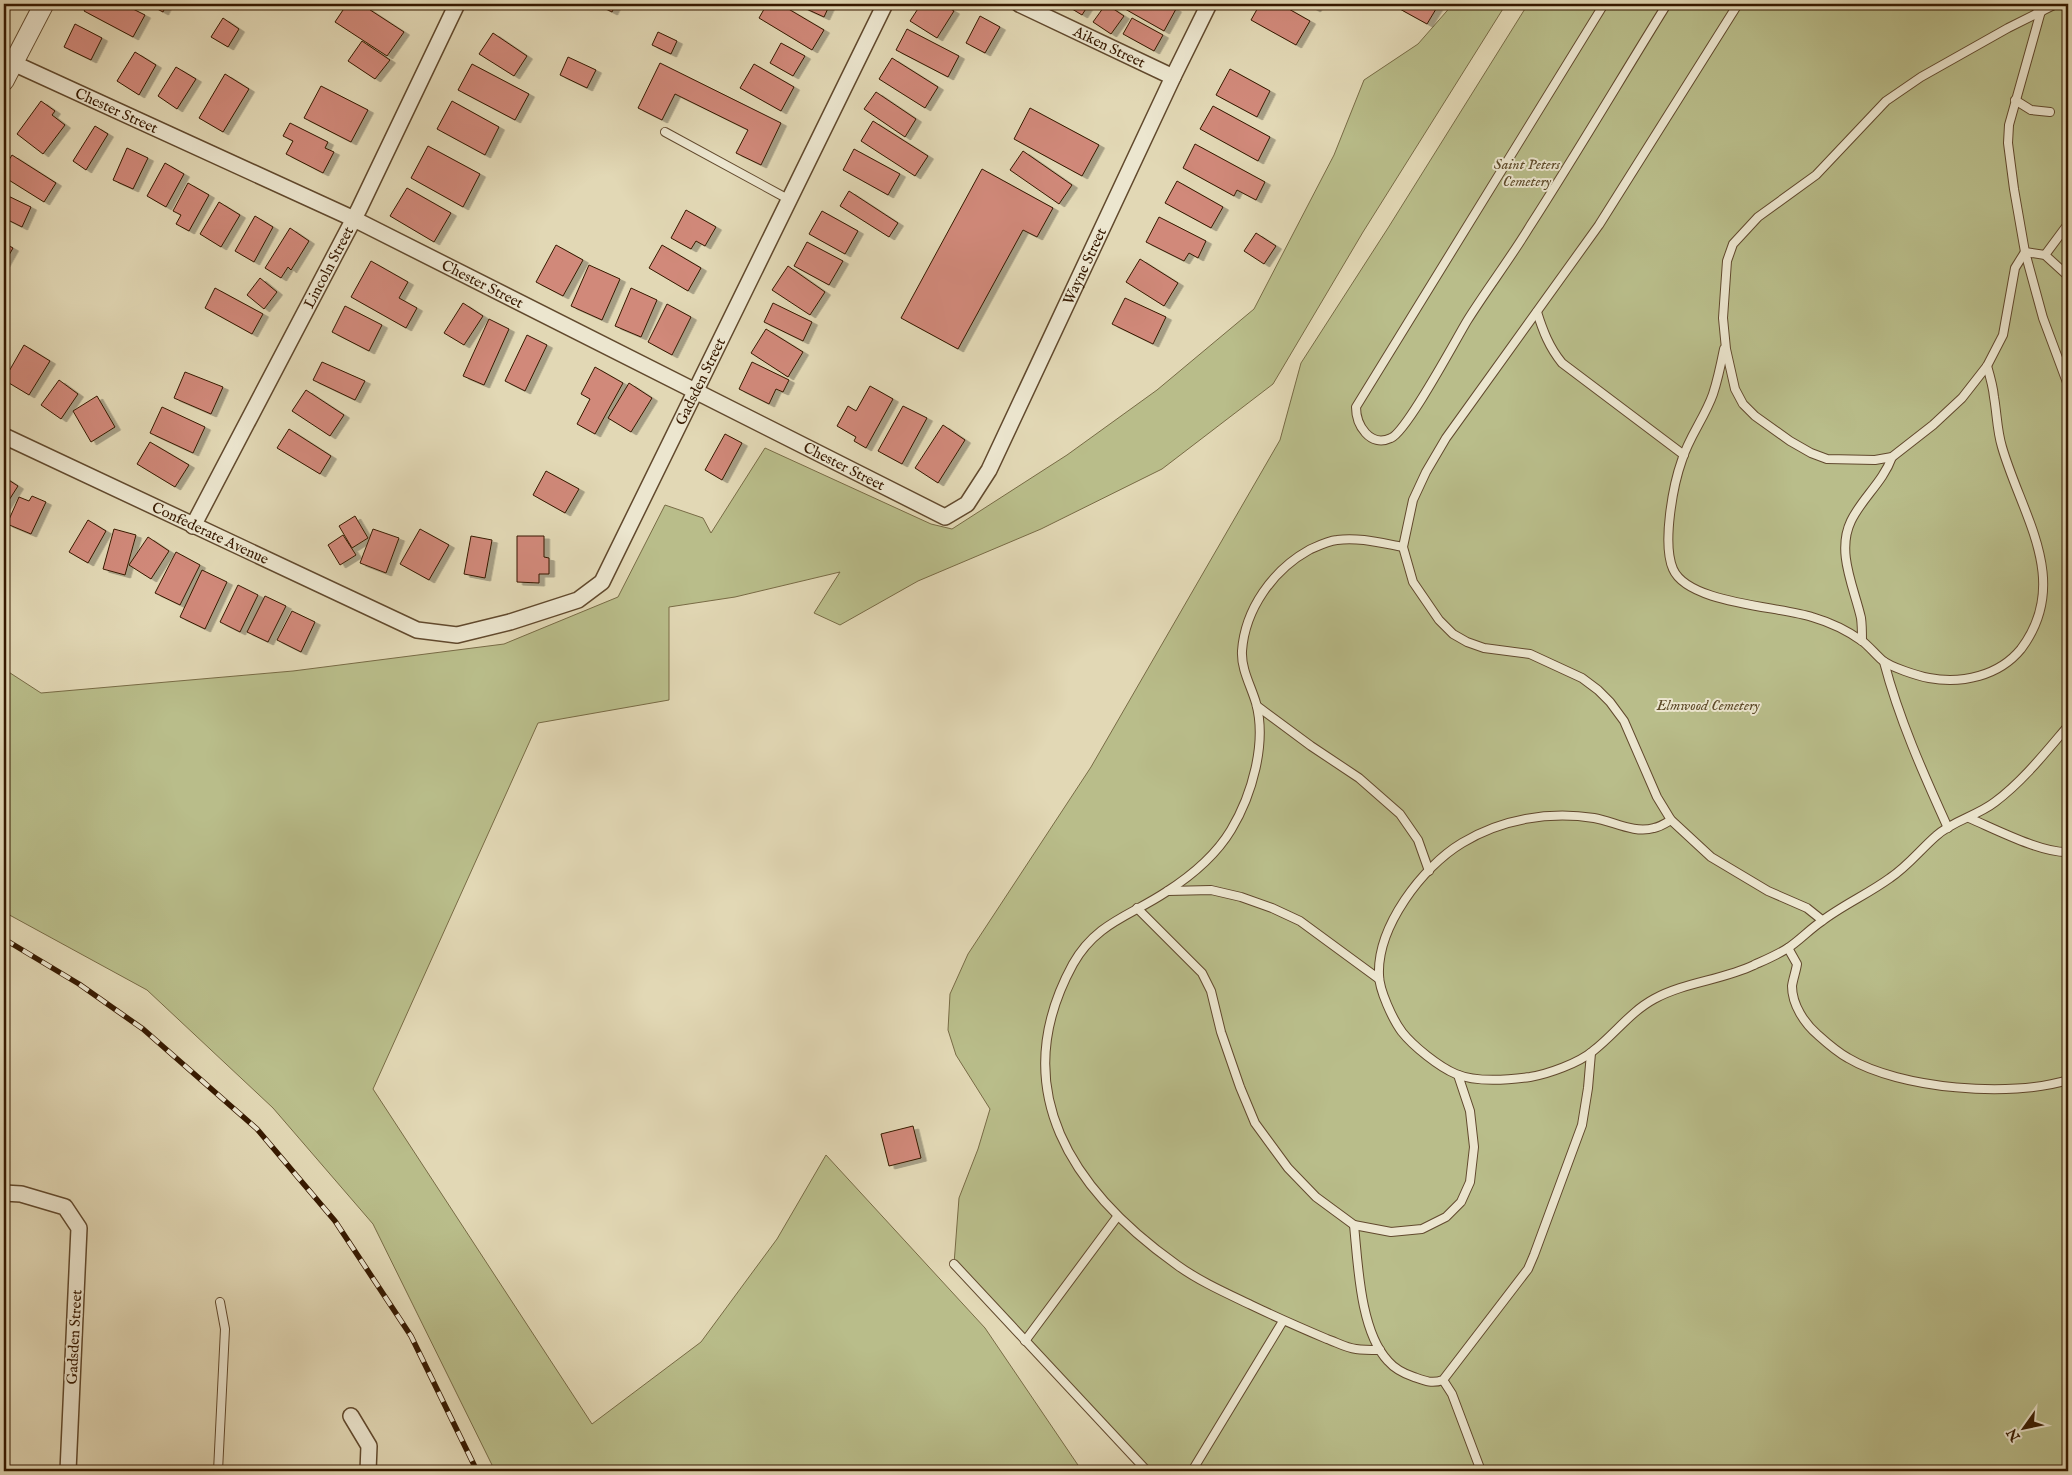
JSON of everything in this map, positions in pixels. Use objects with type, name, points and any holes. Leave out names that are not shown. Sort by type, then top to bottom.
[{"type":"street","points":[[4,81],[44,4]]},
{"type":"street","name":"Lincoln Street","points":[[193,526],[354,219],[457,4]]},
{"type":"street","name":"Gadsden Street","points":[[417,630],[457,635],[510,622],[578,600],[602,582],[693,392],[885,4]]},
{"type":"street","name":"Aiken Street","points":[[1019,4],[1173,77]]},
{"type":"street","name":"Wayne Street","points":[[944,517],[968,504],[989,470],[1209,4]]},
{"type":"street","name":"Chester Street","points":[[13,63],[354,219],[693,392],[944,517]]},
{"type":"street","name":"Confederate Avenue","points":[[4,436],[417,630]]},
{"type":"street","name":"Gadsden Street","points":[[4,1193],[21,1194],[65,1207],[79,1228],[68,1471]]},
{"type":"street","points":[[351,1416],[369,1446],[368,1471]]},
{"type":"lane","points":[[1604,4],[1356,407],[1356,417],[1362,431],[1372,438],[1382,440],[1392,438],[1412,414],[1468,320],[1530,227],[1667,4]]},
{"type":"lane","points":[[1738,4],[1599,225],[1446,438],[1412,500],[1403,547],[1413,582],[1439,620],[1453,634],[1466,642],[1484,648],[1530,654],[1582,678],[1610,702],[1624,721],[1657,797],[1671,820],[1711,857],[1768,891],[1807,908],[1822,920]]},
{"type":"lane","points":[[2031,4],[2042,7]]},
{"type":"lane","points":[[2025,252],[2015,268],[2003,335],[1987,366],[1962,398],[1934,425],[1892,458],[1874,460],[1827,459],[1790,441],[1755,416],[1743,404],[1735,390],[1729,368],[1723,318],[1726,261],[1733,244],[1758,216],[1816,175],[1886,101],[1921,77],[2042,7],[2056,4]]},
{"type":"lane","points":[[2042,7],[2015,100],[2009,125],[2008,143],[2025,252],[2043,318],[2068,384]]},
{"type":"lane","points":[[2015,100],[2031,110],[2050,112]]},
{"type":"lane","points":[[665,132],[788,199]]},
{"type":"lane","points":[[2045,256],[2068,224]]},
{"type":"lane","points":[[2025,252],[2045,256],[2068,276]]},
{"type":"lane","points":[[1537,312],[1544,334],[1552,350],[1562,363],[1684,455]]},
{"type":"lane","points":[[1725,343],[1713,393],[1684,455],[1671,508],[1668,536],[1672,568],[1677,577],[1700,592],[1741,603],[1812,617],[1839,628],[1862,641],[1884,662],[1927,678],[1944,680],[1964,680],[1986,674],[2006,664],[2020,651],[2041,619],[2045,600],[2045,580],[2036,533],[2002,446],[1994,394],[1987,366]]},
{"type":"lane","points":[[1862,641],[1861,619],[1846,560],[1846,537],[1854,516],[1888,469],[1892,458]]},
{"type":"lane","points":[[1380,1350],[1353,1349],[1283,1321],[1224,1292],[1179,1266],[1117,1217],[1085,1179],[1056,1124],[1049,1101],[1045,1073],[1046,1042],[1052,1015],[1060,991],[1084,947],[1099,931],[1168,891],[1189,876],[1213,852],[1230,830],[1240,810],[1255,771],[1260,738],[1257,706],[1245,671],[1242,654],[1246,630],[1256,604],[1270,581],[1280,570],[1298,556],[1335,540],[1361,540],[1403,547]]},
{"type":"lane","points":[[1884,662],[1890,687],[1912,747],[1948,828]]},
{"type":"lane","points":[[1257,706],[1311,746],[1359,778],[1400,814],[1418,840],[1429,871]]},
{"type":"lane","points":[[1671,820],[1655,828],[1637,829],[1596,818],[1553,815],[1512,821],[1459,844],[1429,871],[1408,895],[1391,924],[1384,941],[1379,963],[1379,979],[1395,1020],[1402,1032],[1442,1066],[1458,1075],[1484,1079],[1529,1077],[1549,1072],[1591,1054],[1634,1012],[1655,998],[1752,967],[1788,948],[1822,920],[1890,878],[1912,861],[1938,834],[1970,818],[2009,792],[2068,726]]},
{"type":"lane","points":[[1970,818],[2035,845],[2059,853],[2068,852]]},
{"type":"lane","points":[[1168,891],[1210,890],[1241,897],[1272,908],[1300,921],[1379,979]]},
{"type":"lane","points":[[1138,908],[1202,973],[1211,991],[1240,1087],[1255,1123],[1288,1168],[1316,1197],[1354,1225],[1391,1232],[1422,1229],[1446,1216],[1461,1202],[1470,1182],[1474,1147],[1470,1110],[1458,1075]]},
{"type":"lane","points":[[1788,948],[1797,964],[1792,987],[1798,1010],[1810,1028],[1831,1047],[1850,1059],[1907,1080],[1939,1085],[2022,1088],[2054,1084],[2068,1080]]},
{"type":"lane","points":[[1354,1225],[1361,1294],[1367,1318],[1380,1350],[1388,1362],[1406,1374],[1425,1382],[1435,1383],[1443,1380],[1528,1269],[1582,1125],[1591,1054]]},
{"type":"lane","points":[[1025,1340],[1117,1217]]},
{"type":"lane","points":[[954,1264],[1147,1471]]},
{"type":"lane","points":[[218,1471],[225,1329],[220,1302]]},
{"type":"lane","points":[[1192,1471],[1283,1321]]},
{"type":"lane","points":[[1443,1380],[1452,1394],[1481,1471]]},
{"type":"green space","points":[[1453,4],[1506,4],[1363,232],[1273,384],[1162,469],[1041,529],[918,581],[840,625],[814,613],[840,572],[735,597],[669,607],[669,700],[538,723],[373,1089],[592,1424],[701,1342],[777,1239],[826,1155],[985,1328],[1082,1471],[495,1471],[373,1224],[273,1108],[147,990],[4,912],[4,669],[41,693],[293,671],[504,644],[618,597],[665,505],[703,518],[711,533],[765,448],[931,524],[952,529],[1067,455],[1157,390],[1254,309],[1334,155],[1364,80],[1418,44]]},
{"type":"green space","name":"Elmwood Cemetery","points":[[1528,4],[2068,4],[2068,1471],[1147,1471],[954,1264],[959,1198],[978,1149],[990,1109],[956,1055],[948,1030],[950,994],[968,954],[1091,767],[1280,440],[1301,363]]},
{"type":"building","points":[[88,4],[123,4],[145,15],[133,37],[84,11]]},
{"type":"building","points":[[148,4],[167,4],[163,12]]},
{"type":"building","points":[[347,4],[361,4],[404,32],[387,56],[335,22]]},
{"type":"building","points":[[596,4],[616,4],[612,12]]},
{"type":"building","points":[[767,4],[780,4],[824,30],[812,50],[759,18]]},
{"type":"building","points":[[801,4],[830,4],[824,17],[800,6]]},
{"type":"building","points":[[921,4],[942,4],[954,11],[937,38],[910,21]]},
{"type":"building","points":[[1064,4],[1089,4],[1082,15]]},
{"type":"building","points":[[1106,4],[1124,16],[1111,34],[1093,22]]},
{"type":"building","points":[[1128,4],[1167,4],[1176,9],[1164,31],[1125,9]]},
{"type":"building","points":[[1260,4],[1280,4],[1310,21],[1296,45],[1251,20]]},
{"type":"building","points":[[1306,4],[1318,4],[1315,9]]},
{"type":"building","points":[[1400,4],[1439,4],[1427,24],[1398,8]]},
{"type":"building","points":[[980,16],[1000,27],[985,53],[966,43]]},
{"type":"building","points":[[223,18],[239,29],[228,47],[211,37]]},
{"type":"building","points":[[1132,18],[1163,35],[1154,51],[1123,34]]},
{"type":"building","points":[[75,24],[102,38],[91,60],[64,47]]},
{"type":"building","points":[[907,29],[959,56],[948,77],[896,50]]},
{"type":"building","points":[[658,32],[677,41],[671,54],[652,45]]},
{"type":"building","points":[[493,33],[527,56],[514,76],[479,54]]},
{"type":"building","points":[[362,41],[390,60],[375,79],[348,61]]},
{"type":"building","points":[[781,43],[805,56],[793,76],[770,63]]},
{"type":"building","points":[[135,52],[156,65],[139,95],[117,81]]},
{"type":"building","points":[[568,57],[596,70],[587,88],[560,75]]},
{"type":"building","points":[[892,58],[938,87],[925,108],[879,79]]},
{"type":"building","points":[[660,63],[781,123],[761,165],[736,153],[748,130],[675,94],[662,120],[638,108]]},
{"type":"building","points":[[472,64],[529,94],[515,120],[458,90]]},
{"type":"building","points":[[754,64],[794,87],[781,111],[740,88]]},
{"type":"building","points":[[176,67],[196,79],[177,109],[158,96]]},
{"type":"building","points":[[1230,69],[1270,91],[1257,117],[1216,95]]},
{"type":"building","points":[[225,74],[249,89],[223,132],[199,118]]},
{"type":"building","points":[[321,86],[368,110],[351,142],[304,118]]},
{"type":"building","points":[[876,92],[916,119],[905,137],[864,109]]},
{"type":"building","points":[[41,101],[55,111],[52,115],[65,125],[43,154],[17,134]]},
{"type":"building","points":[[452,101],[499,127],[485,155],[437,129]]},
{"type":"building","points":[[1213,106],[1270,137],[1258,161],[1200,129]]},
{"type":"building","points":[[1030,108],[1099,145],[1082,176],[1014,139]]},
{"type":"building","points":[[873,121],[928,156],[915,176],[861,141]]},
{"type":"building","points":[[290,123],[328,142],[325,148],[334,152],[323,173],[286,154],[293,141],[283,136]]},
{"type":"building","points":[[95,126],[108,134],[86,170],[73,161]]},
{"type":"building","points":[[1195,144],[1265,182],[1256,200],[1237,190],[1234,196],[1183,168]]},
{"type":"building","points":[[428,146],[480,174],[463,207],[411,178]]},
{"type":"building","points":[[127,148],[148,158],[133,189],[113,180]]},
{"type":"building","points":[[854,149],[900,174],[888,195],[843,170]]},
{"type":"building","points":[[1023,151],[1072,185],[1059,204],[1010,170]]},
{"type":"building","points":[[12,155],[56,183],[44,202],[4,177],[4,168]]},
{"type":"building","points":[[165,163],[184,174],[166,207],[147,196]]},
{"type":"building","points":[[982,169],[1053,208],[1037,237],[1023,230],[958,349],[901,318]]},
{"type":"building","points":[[1177,181],[1223,207],[1211,228],[1165,203]]},
{"type":"building","points":[[188,183],[209,195],[189,231],[176,224],[181,215],[173,211]]},
{"type":"building","points":[[407,188],[451,213],[434,242],[390,216]]},
{"type":"building","points":[[849,191],[898,223],[889,237],[840,206]]},
{"type":"building","points":[[4,194],[31,207],[22,227],[4,218]]},
{"type":"building","points":[[219,202],[240,215],[221,247],[200,234]]},
{"type":"building","points":[[686,210],[716,227],[705,246],[696,241],[691,249],[671,238]]},
{"type":"building","points":[[822,211],[858,231],[845,254],[809,234]]},
{"type":"building","points":[[255,216],[273,227],[254,262],[235,251]]},
{"type":"building","points":[[1159,217],[1206,241],[1198,258],[1189,253],[1184,261],[1146,242]]},
{"type":"building","points":[[290,228],[309,241],[291,270],[288,267],[281,278],[265,268]]},
{"type":"building","points":[[1256,233],[1276,246],[1264,264],[1244,251]]},
{"type":"building","points":[[807,242],[843,261],[829,285],[794,266]]},
{"type":"building","points":[[4,243],[13,248],[4,264]]},
{"type":"building","points":[[556,245],[583,260],[563,296],[536,282]]},
{"type":"building","points":[[662,245],[701,268],[688,291],[649,268]]},
{"type":"building","points":[[1140,259],[1178,283],[1164,306],[1126,282]]},
{"type":"building","points":[[371,261],[408,282],[399,298],[417,308],[406,328],[351,297]]},
{"type":"building","points":[[589,265],[620,279],[602,320],[571,306]]},
{"type":"building","points":[[788,266],[825,292],[810,315],[772,290]]},
{"type":"building","points":[[260,278],[277,292],[264,309],[247,295]]},
{"type":"building","points":[[215,288],[263,314],[252,334],[205,308]]},
{"type":"building","points":[[631,288],[657,300],[641,337],[615,326]]},
{"type":"building","points":[[1125,298],[1166,317],[1153,344],[1112,324]]},
{"type":"building","points":[[463,303],[483,316],[464,345],[444,333]]},
{"type":"building","points":[[773,303],[812,322],[803,341],[764,322]]},
{"type":"building","points":[[667,304],[691,317],[672,355],[648,342]]},
{"type":"building","points":[[345,306],[382,325],[369,351],[332,332]]},
{"type":"building","points":[[489,319],[509,329],[484,385],[463,376]]},
{"type":"building","points":[[766,329],[803,352],[788,377],[751,353]]},
{"type":"building","points":[[527,335],[547,345],[525,391],[505,381]]},
{"type":"building","points":[[24,345],[50,361],[29,395],[4,380]]},
{"type":"building","points":[[322,362],[365,381],[355,400],[313,380]]},
{"type":"building","points":[[752,362],[789,380],[783,392],[776,389],[769,404],[739,389]]},
{"type":"building","points":[[595,367],[623,383],[595,434],[577,424],[590,399],[581,394]]},
{"type":"building","points":[[185,372],[223,387],[211,414],[174,398]]},
{"type":"building","points":[[59,380],[78,394],[61,419],[41,405]]},
{"type":"building","points":[[629,383],[652,398],[631,432],[608,418]]},
{"type":"building","points":[[870,386],[893,399],[866,448],[854,441],[856,437],[837,426],[848,406],[856,411]]},
{"type":"building","points":[[306,390],[344,415],[330,436],[292,411]]},
{"type":"building","points":[[97,396],[115,427],[91,442],[73,411]]},
{"type":"building","points":[[903,406],[927,418],[902,464],[878,451]]},
{"type":"building","points":[[162,407],[205,427],[193,453],[150,433]]},
{"type":"building","points":[[943,425],[965,440],[938,483],[915,468]]},
{"type":"building","points":[[289,429],[331,456],[320,474],[277,448]]},
{"type":"building","points":[[725,434],[742,443],[722,480],[705,470]]},
{"type":"building","points":[[150,442],[189,465],[175,487],[137,464]]},
{"type":"building","points":[[546,471],[579,489],[565,513],[533,495]]},
{"type":"building","points":[[4,477],[18,486],[4,508]]},
{"type":"building","points":[[32,496],[46,502],[31,534],[7,524],[19,497],[29,501]]},
{"type":"building","points":[[355,516],[368,538],[352,548],[339,526]]},
{"type":"building","points":[[88,520],[106,531],[88,563],[69,552]]},
{"type":"building","points":[[114,529],[136,535],[125,575],[103,569]]},
{"type":"building","points":[[373,529],[399,538],[386,573],[360,563]]},
{"type":"building","points":[[420,529],[449,545],[429,580],[400,564]]},
{"type":"building","points":[[343,535],[356,555],[340,565],[328,545]]},
{"type":"building","points":[[471,536],[492,540],[485,578],[464,574]]},
{"type":"building","points":[[517,536],[544,536],[544,557],[549,558],[549,574],[539,574],[539,583],[517,582]]},
{"type":"building","points":[[148,537],[169,551],[151,579],[129,565]]},
{"type":"building","points":[[176,552],[200,565],[180,605],[155,593]]},
{"type":"building","points":[[202,570],[227,582],[205,629],[180,617]]},
{"type":"building","points":[[238,585],[258,595],[240,632],[220,622]]},
{"type":"building","points":[[265,596],[286,606],[268,642],[247,632]]},
{"type":"building","points":[[292,611],[315,622],[301,652],[277,640]]},
{"type":"building","points":[[913,1126],[921,1158],[889,1166],[881,1134]]},
{"type":"railway","points":[[4,939],[79,984],[143,1029],[257,1129],[335,1221],[411,1336],[477,1471]]},
{"type":"park label","name":"Saint Peters Cemetery","points":[[1527,172]]}]
